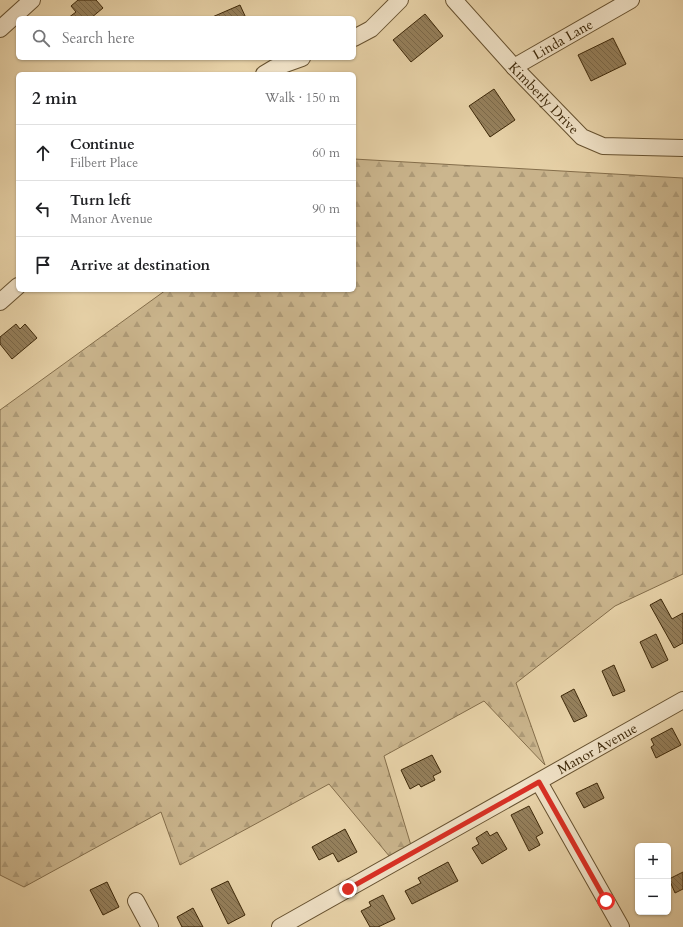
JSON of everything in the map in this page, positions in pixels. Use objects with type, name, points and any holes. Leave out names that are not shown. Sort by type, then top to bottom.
[{"type":"street","points":[[0,29],[32,0]]},
{"type":"street","points":[[356,37],[371,28],[400,0]]},
{"type":"street","name":"Kimberly Drive","points":[[454,0],[514,67],[582,137],[603,146],[683,148]]},
{"type":"street","name":"Linda Lane","points":[[514,67],[631,0]]},
{"type":"street","points":[[267,72],[296,60]]},
{"type":"street","points":[[0,302],[16,288]]},
{"type":"street","name":"Manor Avenue","points":[[280,927],[683,700]]},
{"type":"street","points":[[539,782],[621,927]]},
{"type":"street","points":[[136,902],[150,927]]},
{"type":"green space","points":[[356,159],[683,178],[683,574],[615,606],[516,683],[545,765],[484,701],[384,756],[413,852],[395,863],[329,784],[180,865],[161,812],[24,887],[0,875],[0,410],[163,292],[356,292]]},
{"type":"building","points":[[78,0],[96,0],[103,8],[93,16],[71,16],[76,12],[71,6]]},
{"type":"building","points":[[240,5],[245,16],[215,16]]},
{"type":"building","points":[[425,14],[443,36],[411,62],[393,40]]},
{"type":"building","points":[[613,38],[626,64],[591,81],[578,55]]},
{"type":"building","points":[[494,89],[515,120],[490,137],[469,106]]},
{"type":"building","points":[[16,324],[20,329],[25,324],[37,338],[12,359],[0,344],[0,337]]},
{"type":"building","points":[[661,599],[672,619],[683,613],[683,643],[674,648],[650,605]]},
{"type":"building","points":[[656,634],[668,660],[652,668],[640,642]]},
{"type":"building","points":[[614,665],[625,691],[613,696],[602,671]]},
{"type":"building","points":[[574,689],[587,716],[574,722],[561,696]]},
{"type":"building","points":[[672,728],[681,745],[656,758],[651,747],[654,745],[651,739]]},
{"type":"building","points":[[432,755],[441,772],[433,776],[435,780],[421,787],[419,784],[410,789],[401,770]]},
{"type":"building","points":[[597,783],[604,798],[584,808],[576,793]]},
{"type":"building","points":[[529,806],[543,833],[536,837],[540,845],[529,851],[511,815]]},
{"type":"building","points":[[345,829],[357,852],[338,862],[333,853],[319,860],[312,847]]},
{"type":"building","points":[[487,831],[490,836],[497,832],[507,849],[482,864],[472,848],[479,844],[476,838]]},
{"type":"building","points":[[448,862],[458,881],[412,904],[405,891],[421,883],[418,878]]},
{"type":"building","points":[[683,872],[683,889],[675,893],[671,884],[671,878]]},
{"type":"building","points":[[228,881],[245,915],[228,924],[211,889]]},
{"type":"building","points":[[107,882],[119,907],[103,915],[90,890]]},
{"type":"building","points":[[383,895],[395,919],[378,927],[370,927],[361,911],[371,906],[369,902]]},
{"type":"building","points":[[193,908],[203,927],[182,927],[177,917]]},
{"type":"route","points":[[348,889],[539,782],[606,901]]}]
